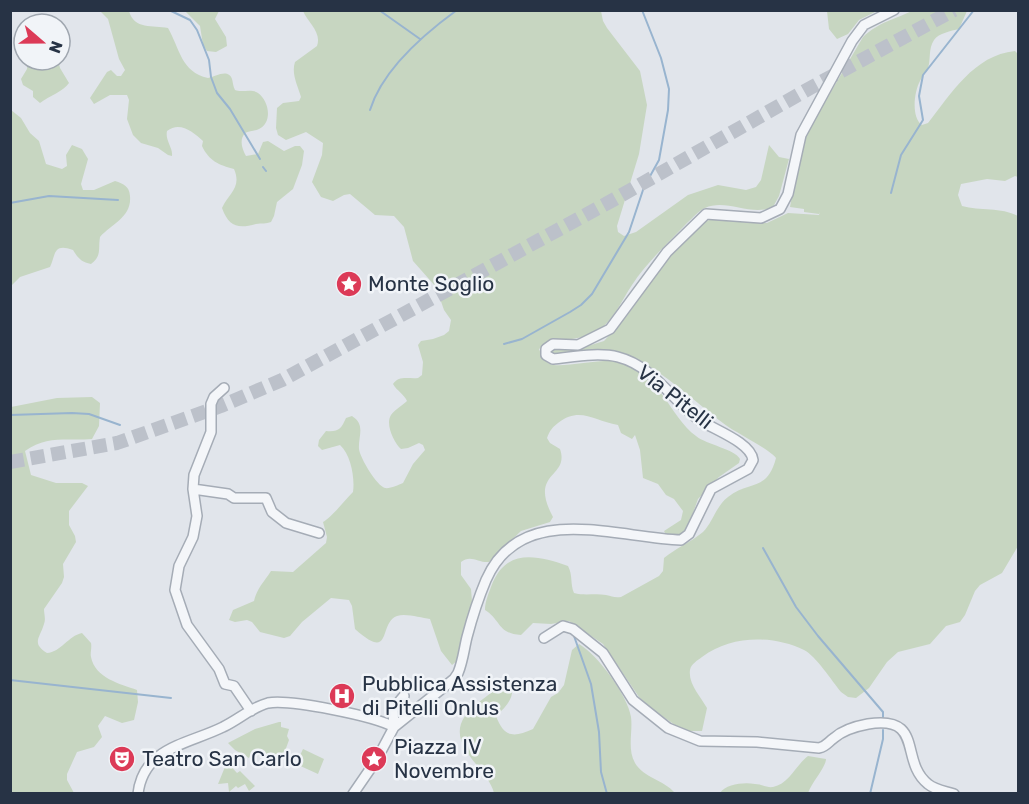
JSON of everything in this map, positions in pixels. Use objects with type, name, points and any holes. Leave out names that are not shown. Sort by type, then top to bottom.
[{"type":"street","name":"Via Pitelli","points":[[394,727],[417,706],[454,679],[458,673],[473,616],[488,577],[504,553],[522,540],[543,531],[560,528],[681,540],[693,528],[711,489],[748,469],[753,460],[750,451],[698,419],[647,370],[637,364],[620,357],[604,355],[553,359],[546,355],[546,349],[553,344],[578,345],[610,329],[667,252],[706,214],[761,218],[780,208],[788,194],[797,147],[804,130],[852,41],[864,25],[894,10]]},
{"type":"street","points":[[224,387],[214,397],[211,432],[194,475],[193,489],[197,516],[193,537],[179,566],[175,590],[187,625],[219,669],[225,684],[234,686],[250,711]]},
{"type":"street","points":[[193,489],[228,494],[234,498],[266,498],[272,512],[286,523],[319,533]]},
{"type":"street","points":[[544,638],[563,626],[573,629],[603,653],[640,706],[668,728],[700,741],[757,742],[819,748],[825,747],[834,737],[852,728],[870,724],[897,725],[905,732],[916,769],[922,779],[933,788],[954,794]]},
{"type":"street","points":[[353,794],[377,759],[394,727],[393,708],[404,696]]},
{"type":"street","points":[[138,794],[140,779],[160,755],[179,744],[223,727],[267,704],[297,704],[372,718],[394,727]]},
{"type":"green space","points":[[827,10],[877,11],[859,20],[848,34],[837,39],[829,29]]},
{"type":"green space","points":[[100,11],[129,11],[131,17],[140,24],[168,28],[182,59],[192,71],[208,78],[228,74],[235,90],[252,91],[262,97],[267,106],[268,117],[263,126],[243,136],[242,144],[246,156],[258,154],[263,142],[268,141],[284,151],[300,146],[304,151],[302,165],[293,189],[277,202],[271,222],[244,226],[231,223],[222,208],[236,186],[234,169],[211,159],[202,146],[203,141],[191,131],[177,127],[167,131],[172,156],[168,155],[158,148],[141,143],[133,135],[127,119],[129,100],[127,95],[110,95],[94,104],[90,98],[107,72],[111,70],[117,76],[121,76],[125,70],[119,59],[108,19]]},
{"type":"green space","points":[[185,11],[219,11],[215,19],[226,37],[227,46],[216,52],[207,51],[203,45],[200,26]]},
{"type":"green space","points":[[303,11],[601,11],[607,28],[640,71],[647,105],[639,154],[617,226],[618,232],[624,236],[636,232],[688,195],[718,185],[746,190],[756,187],[761,180],[769,145],[779,157],[789,159],[779,196],[773,207],[756,210],[713,205],[702,209],[644,268],[603,327],[587,336],[554,342],[539,349],[546,362],[550,364],[615,361],[635,367],[654,384],[687,428],[701,439],[737,456],[740,459],[739,463],[719,477],[698,499],[687,530],[680,535],[666,535],[664,531],[681,520],[683,511],[658,484],[643,478],[640,450],[635,435],[632,439],[621,433],[618,425],[587,416],[573,416],[558,423],[551,429],[547,438],[550,443],[560,449],[562,458],[560,465],[547,483],[545,491],[553,517],[550,522],[521,531],[489,562],[468,559],[461,562],[461,575],[471,589],[472,601],[458,660],[452,665],[441,651],[430,619],[409,615],[397,616],[391,620],[380,642],[375,642],[355,629],[349,600],[331,598],[302,622],[290,636],[284,638],[260,632],[252,622],[247,620],[235,622],[229,620],[233,610],[254,601],[271,571],[293,572],[326,543],[327,537],[323,522],[353,492],[351,467],[344,449],[340,445],[322,450],[318,446],[319,440],[326,431],[339,429],[346,418],[352,416],[360,427],[360,453],[374,477],[385,488],[403,483],[413,464],[425,450],[419,443],[401,449],[393,438],[389,419],[394,411],[407,401],[393,384],[401,378],[418,378],[422,375],[423,362],[418,345],[421,341],[444,335],[449,331],[451,320],[444,310],[436,287],[413,261],[404,227],[394,216],[375,215],[350,194],[333,201],[321,197],[312,182],[322,155],[323,143],[306,132],[286,140],[278,135],[277,108],[283,103],[299,101],[301,97],[294,75],[295,62],[317,46],[318,36]]},
{"type":"green space","points":[[912,11],[967,11],[959,29],[939,36],[932,43],[928,68],[921,79],[915,98],[916,116],[922,125],[928,123],[955,89],[976,68],[1000,54],[1015,51],[1018,54],[1018,177],[1015,176],[1005,181],[987,179],[961,184],[958,195],[962,206],[1005,211],[1018,216],[1018,546],[1002,573],[980,585],[975,591],[960,622],[946,626],[930,644],[898,652],[887,662],[869,688],[856,698],[848,697],[841,692],[809,653],[792,645],[752,640],[739,641],[713,650],[693,664],[691,668],[690,675],[693,685],[707,708],[702,731],[688,731],[675,725],[639,697],[603,644],[569,621],[551,624],[533,623],[521,635],[514,634],[504,629],[485,610],[487,599],[497,574],[504,566],[513,560],[523,558],[544,559],[568,566],[574,593],[621,597],[659,576],[663,571],[664,558],[703,532],[720,505],[728,497],[763,481],[772,469],[776,458],[730,428],[675,384],[630,356],[602,352],[558,357],[550,350],[578,349],[604,341],[626,317],[669,257],[706,221],[717,218],[767,223],[788,213],[819,215],[820,212],[819,214],[804,212],[804,209],[790,207],[802,141],[863,37],[881,25]]},
{"type":"green space","points":[[25,72],[62,72],[69,83],[64,89],[40,103],[33,97],[33,91],[23,85],[21,79]]},
{"type":"green space","points":[[11,110],[21,118],[30,133],[39,141],[46,164],[62,169],[67,166],[66,155],[72,145],[82,149],[88,159],[81,184],[83,190],[94,190],[115,181],[126,186],[130,203],[125,215],[100,237],[98,255],[91,264],[80,259],[73,250],[62,248],[56,251],[50,267],[20,277],[11,286]]},
{"type":"green space","points":[[92,397],[100,403],[99,426],[92,439],[49,441],[25,451],[31,475],[56,483],[82,483],[88,486],[69,511],[69,525],[76,542],[63,564],[62,583],[44,609],[45,622],[38,643],[47,653],[52,652],[82,633],[91,643],[91,657],[97,670],[109,679],[137,690],[138,702],[134,720],[122,723],[105,716],[98,726],[102,737],[94,747],[77,752],[67,774],[67,780],[74,793],[11,793],[11,407],[57,398]]},
{"type":"green space","points":[[579,644],[603,666],[629,708],[631,746],[635,763],[675,793],[494,793],[484,774],[464,747],[460,737],[460,727],[465,716],[504,682],[512,686],[512,695],[496,716],[502,728],[510,734],[520,734],[533,729],[551,697],[558,693],[564,685],[572,650]]},
{"type":"green space","points":[[281,722],[281,727],[289,729],[287,736],[289,740],[281,762],[274,765],[253,752],[249,758],[228,743],[255,729]]},
{"type":"green space","points":[[303,749],[324,759],[318,774],[296,764]]},
{"type":"green space","points":[[808,756],[826,759],[808,793],[720,793],[726,788],[741,784],[751,783],[771,787],[779,785]]},
{"type":"green space","points":[[227,762],[237,773],[240,771],[255,786],[249,791],[245,784],[238,788],[236,786],[229,792],[228,783],[218,784]]},
{"type":"waterway","points":[[169,10],[190,20],[197,30],[209,60],[211,77],[217,93],[230,109],[260,159]]},
{"type":"waterway","points":[[379,10],[420,39]]},
{"type":"waterway","points":[[370,110],[384,81],[406,54],[431,30],[457,10]]},
{"type":"waterway","points":[[504,344],[522,339],[570,312],[592,294],[629,232],[644,187],[659,160],[668,110],[669,89],[661,58],[642,10]]},
{"type":"waterway","points":[[891,193],[901,155],[923,120],[919,96],[923,75],[974,10]]},
{"type":"waterway","points":[[263,167],[266,171]]},
{"type":"waterway","points":[[10,203],[49,196],[118,200]]},
{"type":"waterway","points":[[10,415],[89,414],[120,425]]},
{"type":"waterway","points":[[763,548],[796,607],[883,712],[883,717]]},
{"type":"waterway","points":[[574,636],[591,684],[599,732],[601,772],[607,794]]},
{"type":"waterway","points":[[10,680],[171,698]]},
{"type":"waterway","points":[[870,794],[883,730]]},
{"type":"tunnel","points":[[10,462],[117,443],[221,406],[282,380],[613,200],[812,87],[954,10]]},
{"type":"place","name":"Monte Soglio","points":[[349,284]]},
{"type":"place","name":"Pubblica Assistenza di Pitelli Onlus","points":[[342,696]]},
{"type":"place","name":"Teatro San Carlo","points":[[122,759]]},
{"type":"place","name":"Piazza IV Novembre","points":[[374,759]]}]
